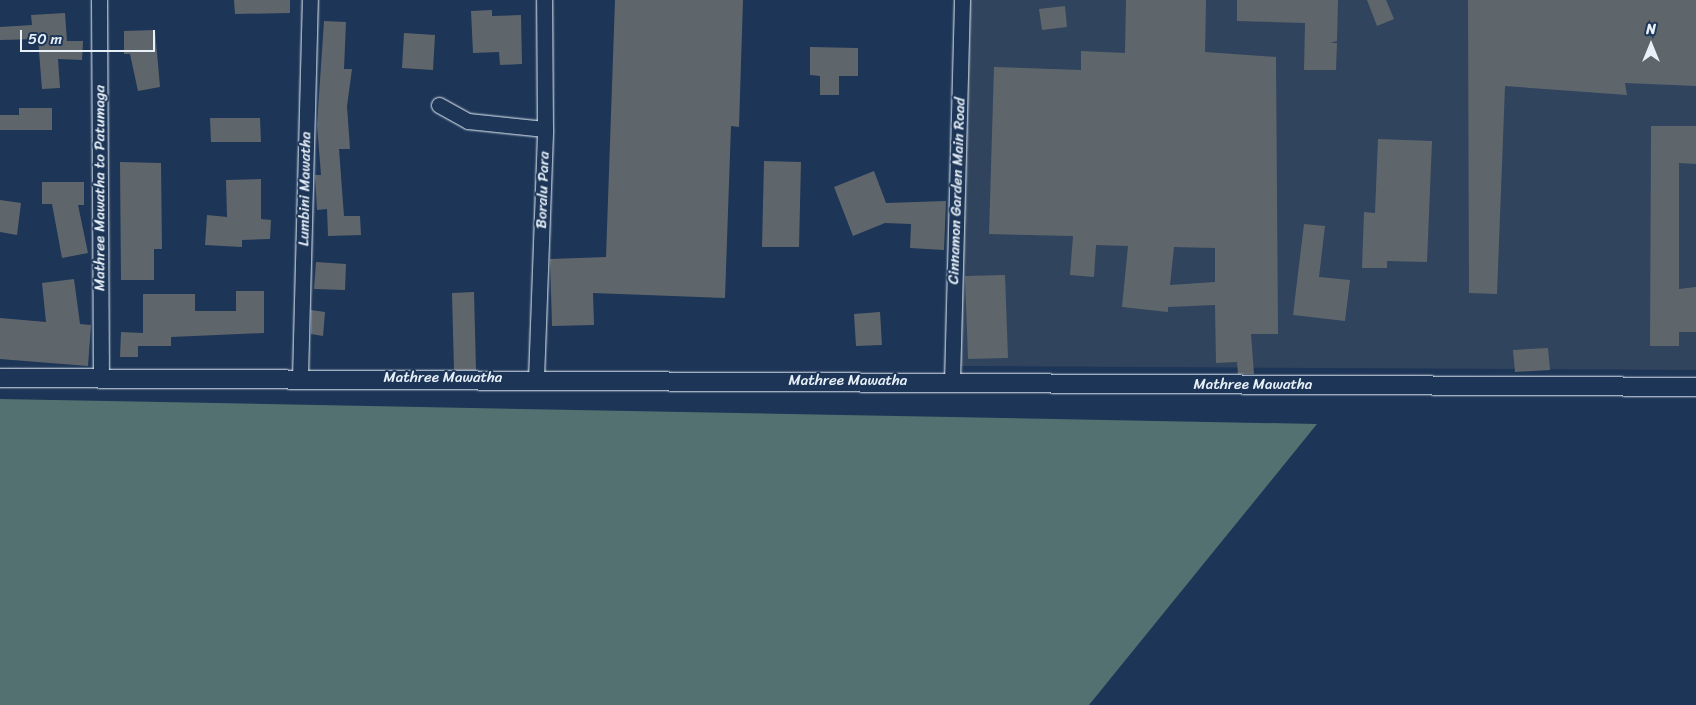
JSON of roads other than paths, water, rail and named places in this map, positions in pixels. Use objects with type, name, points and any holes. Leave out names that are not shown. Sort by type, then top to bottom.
[{"type":"street","name":"Mathree Mawatha to Patumaga","points":[[99,0],[101,375]]},
{"type":"street","name":"Lumbini Mawatha","points":[[300,377],[310,0]]},
{"type":"street","name":"Boralu Para","points":[[536,379],[545,129],[544,0]]},
{"type":"street","name":"Cinnamon Garden Main Road","points":[[952,382],[962,0]]},
{"type":"street","points":[[439,105],[468,121],[545,129]]},
{"type":"street","name":"Mathree Mawatha","points":[[0,378],[101,375],[1696,388]]}]
